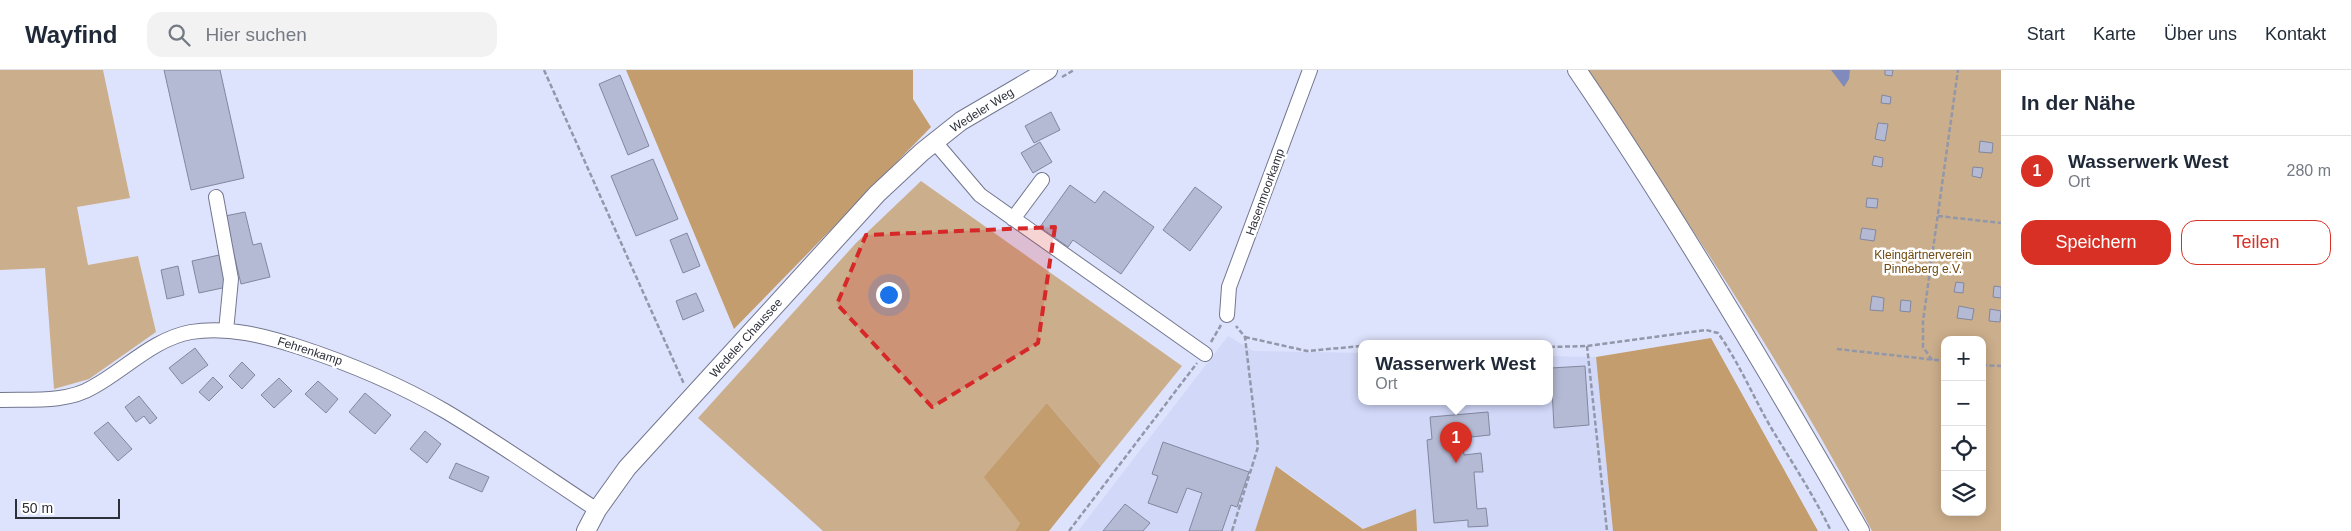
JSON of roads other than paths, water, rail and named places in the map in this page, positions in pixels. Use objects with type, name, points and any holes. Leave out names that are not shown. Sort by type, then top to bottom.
[{"type":"main road","points":[[1576,70],[1622,137],[1770,376],[1860,531]]},
{"type":"main road","name":"Wedeler Weg","points":[[918,155],[961,121],[1053,74]]},
{"type":"main road","name":"Wedeler Chaussee","points":[[586,531],[597,510],[627,468],[877,194],[918,155]]},
{"type":"street","name":"Hasenmoorkamp","points":[[1227,315],[1229,287],[1310,70]]},
{"type":"street","points":[[934,141],[980,195],[1205,354]]},
{"type":"street","points":[[1013,219],[1042,180]]},
{"type":"street","points":[[216,197],[231,280],[226,331]]},
{"type":"street","name":"Fehrenkamp","points":[[0,400],[73,395],[92,388],[148,350],[169,339],[191,332],[226,331],[272,339],[342,361],[444,410],[597,510]]},
{"type":"water","points":[[1831,70],[1850,70],[1849,79],[1844,87]]},
{"type":"place","name":"Wasserwerk West","points":[[1456,463]]},
{"type":"park label","name":"Kleingärtnerverein Pinneberg e.V.","points":[[1923,262]]}]
